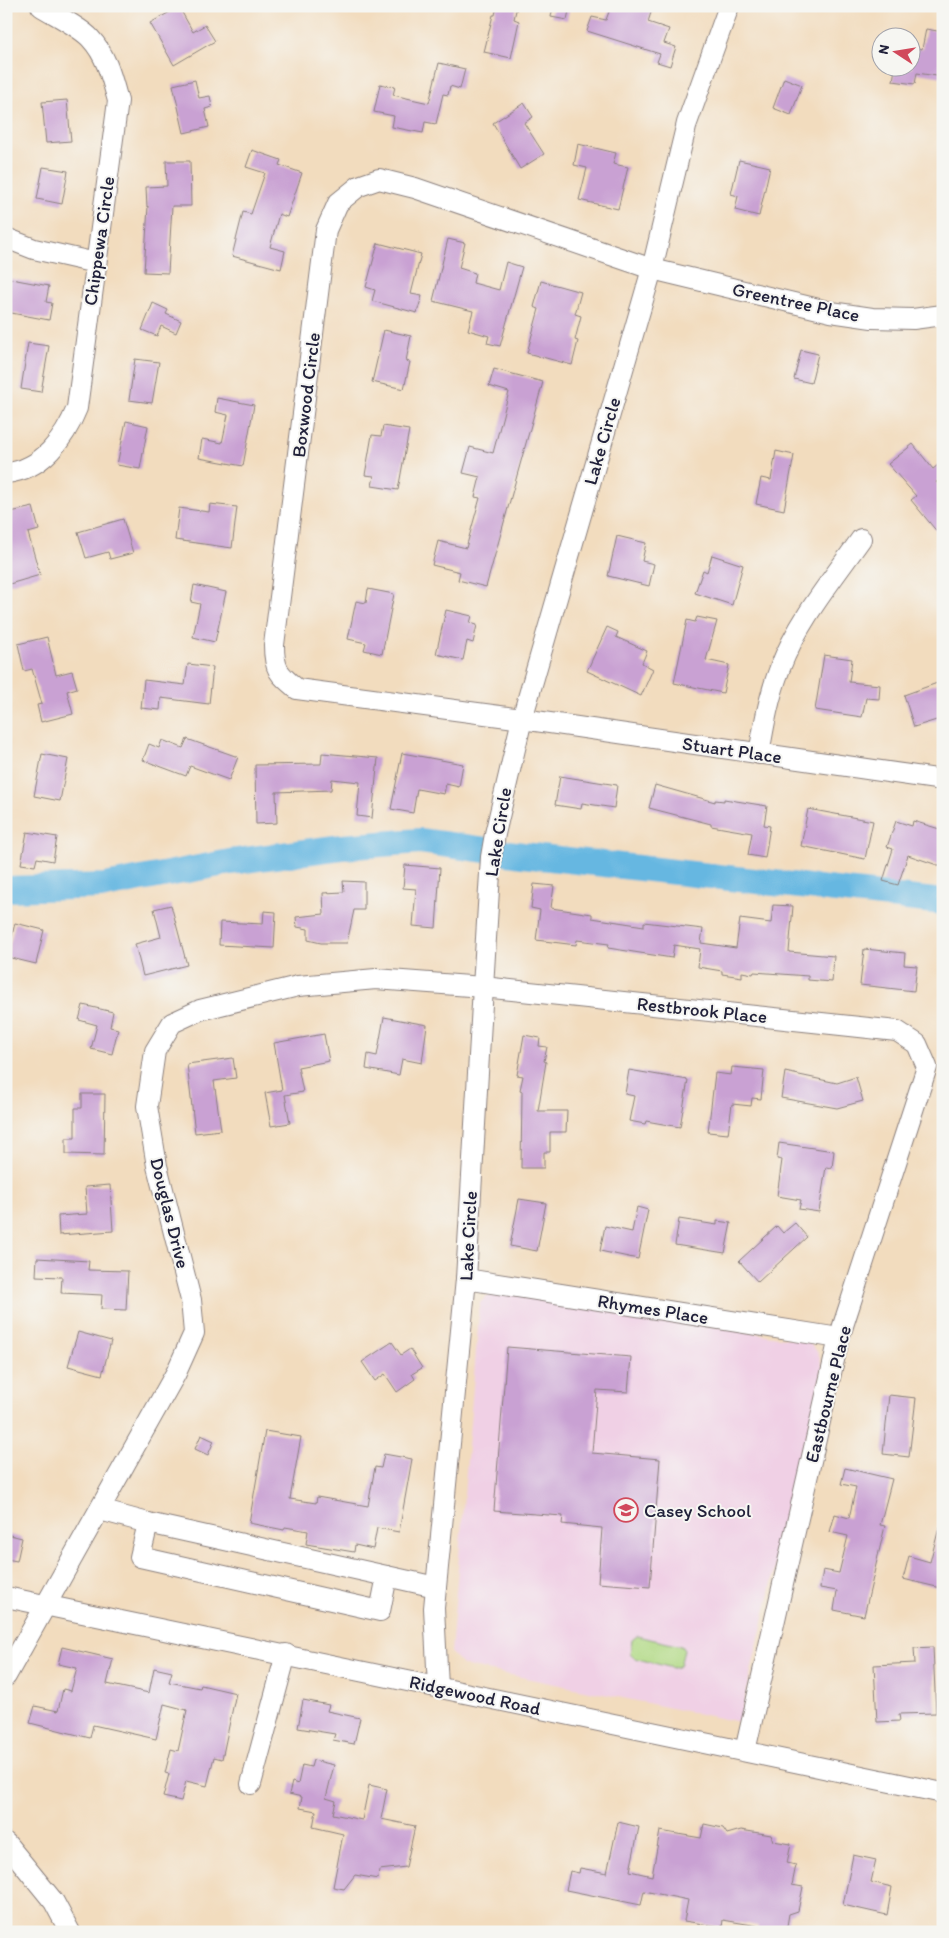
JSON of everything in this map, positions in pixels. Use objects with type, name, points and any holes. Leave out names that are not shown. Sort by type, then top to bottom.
[{"type":"street","name":"Chippewa Circle","points":[[6,474],[28,467],[50,452],[69,428],[77,408],[118,102],[110,69],[100,50],[89,37],[41,6]]},
{"type":"street","name":"Lake Circle","points":[[438,1687],[434,1608],[466,1279],[491,857],[522,720],[652,269],[687,123],[729,6]]},
{"type":"street","name":"Boxwood Circle","points":[[522,720],[298,690],[282,677],[274,662],[274,645],[326,230],[338,203],[359,186],[379,179],[415,188],[652,269]]},
{"type":"street","points":[[6,238],[34,249],[96,263]]},
{"type":"street","name":"Greentree Place","points":[[652,269],[831,312],[872,318],[913,319],[943,314]]},
{"type":"street","points":[[759,754],[766,712],[780,668],[804,620],[862,539]]},
{"type":"street","name":"Stuart Place","points":[[522,720],[943,780]]},
{"type":"street","name":"Douglas Drive","points":[[6,1676],[176,1373],[194,1333],[192,1300],[157,1166],[147,1106],[155,1051],[172,1023],[200,1010],[298,986],[376,979],[483,986]]},
{"type":"street","name":"Restbrook Place","points":[[483,986],[897,1031],[917,1044]]},
{"type":"street","name":"Eastbourne Place","points":[[745,1751],[839,1338],[927,1067],[917,1044]]},
{"type":"street","name":"Rhymes Place","points":[[466,1279],[839,1338]]},
{"type":"street","points":[[100,1510],[148,1523],[436,1587]]},
{"type":"street","points":[[148,1523],[140,1557],[361,1607],[380,1611],[387,1576]]},
{"type":"street","name":"Ridgewood Road","points":[[6,1597],[286,1654],[943,1793]]},
{"type":"street","points":[[251,1784],[286,1654]]},
{"type":"street","points":[[6,1843],[54,1902],[70,1932]]},
{"type":"shaded area","name":"Casey School","points":[[508,1291],[808,1342],[818,1352],[823,1368],[739,1722],[462,1665],[451,1653],[480,1303],[487,1296]]},
{"type":"green space","points":[[637,1636],[681,1646],[684,1650],[680,1666],[673,1668],[634,1658],[630,1654],[632,1640]]},
{"type":"building","points":[[497,6],[517,6],[514,19],[519,21],[511,58],[484,52]]},
{"type":"building","points":[[553,6],[570,6],[567,20],[551,17]]},
{"type":"building","points":[[611,6],[653,6],[648,22],[669,29],[664,43],[676,47],[670,66],[657,62],[660,54],[587,31],[592,17],[606,20]]},
{"type":"building","points":[[179,7],[193,32],[205,25],[215,41],[174,65],[150,23]]},
{"type":"building","points":[[926,29],[943,32],[943,77],[922,74],[922,49]]},
{"type":"building","points":[[439,63],[465,69],[460,89],[450,86],[448,95],[443,94],[436,124],[425,122],[423,133],[392,127],[394,116],[374,112],[380,84],[395,87],[393,95],[429,103]]},
{"type":"building","points":[[784,78],[802,85],[791,115],[773,108]]},
{"type":"building","points":[[893,78],[916,78],[915,84],[893,81]]},
{"type":"building","points":[[195,80],[199,98],[210,96],[212,107],[205,109],[209,127],[184,133],[173,85]]},
{"type":"building","points":[[67,100],[71,141],[46,143],[42,102]]},
{"type":"building","points":[[524,103],[533,117],[524,123],[544,154],[520,169],[493,123]]},
{"type":"building","points":[[578,144],[616,153],[613,164],[628,167],[618,209],[579,200],[587,168],[574,165]]},
{"type":"building","points":[[252,150],[281,160],[279,165],[302,173],[287,217],[279,214],[270,247],[285,251],[281,269],[232,256],[243,212],[251,214],[265,173],[246,167]]},
{"type":"building","points":[[739,160],[770,167],[759,216],[735,210],[738,196],[731,194]]},
{"type":"building","points":[[166,161],[190,161],[191,206],[172,206],[168,273],[144,272],[148,206],[146,187],[167,186]]},
{"type":"building","points":[[43,167],[68,171],[62,204],[37,199]]},
{"type":"building","points":[[448,239],[465,243],[459,268],[475,273],[473,283],[499,290],[506,262],[522,267],[500,346],[487,343],[489,336],[468,330],[473,311],[433,301]]},
{"type":"building","points":[[378,243],[421,254],[411,294],[422,296],[417,313],[372,301],[375,290],[366,287]]},
{"type":"building","points":[[6,278],[49,286],[46,302],[52,303],[49,320],[6,312]]},
{"type":"building","points":[[541,281],[581,292],[575,314],[581,316],[575,340],[578,341],[572,365],[527,353],[539,309],[534,307]]},
{"type":"building","points":[[153,303],[168,310],[166,314],[181,321],[176,333],[161,326],[157,336],[142,330]]},
{"type":"building","points":[[384,330],[411,336],[406,361],[410,362],[404,389],[372,382]]},
{"type":"building","points":[[28,343],[49,346],[41,392],[21,389]]},
{"type":"building","points":[[801,350],[818,354],[811,383],[794,379]]},
{"type":"building","points":[[135,359],[159,362],[152,403],[129,400]]},
{"type":"building","points":[[494,369],[543,382],[486,587],[458,580],[460,572],[432,565],[438,541],[466,548],[480,498],[475,497],[480,477],[463,473],[470,447],[493,453],[509,392],[489,386]]},
{"type":"building","points":[[217,398],[254,405],[243,466],[199,458],[202,439],[222,443],[228,415],[215,412]]},
{"type":"building","points":[[126,421],[148,426],[140,469],[117,465]]},
{"type":"building","points":[[383,426],[409,430],[398,490],[372,486],[374,476],[365,475],[372,435],[381,436]]},
{"type":"building","points":[[913,444],[933,469],[943,461],[943,477],[936,482],[943,490],[943,539],[911,500],[916,496],[888,464]]},
{"type":"building","points":[[776,451],[794,455],[784,510],[756,504],[761,478],[771,480]]},
{"type":"building","points":[[210,504],[237,507],[232,548],[175,540],[179,508],[209,512]]},
{"type":"building","points":[[33,507],[39,530],[28,533],[40,575],[6,585],[6,513]]},
{"type":"building","points":[[123,519],[133,553],[110,559],[108,552],[86,558],[78,532]]},
{"type":"building","points":[[617,536],[646,543],[642,561],[654,564],[649,586],[608,576]]},
{"type":"building","points":[[712,555],[743,565],[732,605],[695,593],[703,570],[707,572]]},
{"type":"building","points":[[194,585],[226,592],[215,642],[193,637],[200,604],[191,602]]},
{"type":"building","points":[[368,589],[394,594],[382,654],[364,650],[366,643],[348,639],[356,601],[366,603]]},
{"type":"building","points":[[446,610],[472,616],[470,623],[477,625],[473,643],[467,641],[463,660],[436,654]]},
{"type":"building","points":[[697,617],[717,621],[706,660],[729,665],[723,693],[674,683],[687,620],[695,622]]},
{"type":"building","points":[[607,627],[618,632],[616,637],[647,651],[642,663],[653,669],[641,696],[587,671]]},
{"type":"building","points":[[47,637],[56,675],[72,671],[77,688],[67,691],[73,714],[41,722],[37,705],[42,704],[32,669],[24,671],[18,644]]},
{"type":"building","points":[[824,655],[852,659],[849,682],[880,685],[879,699],[866,698],[862,717],[815,710]]},
{"type":"building","points":[[188,664],[213,667],[209,704],[161,698],[160,710],[141,708],[144,680],[185,685]]},
{"type":"building","points":[[940,682],[943,689],[943,718],[914,727],[904,695]]},
{"type":"building","points":[[187,739],[238,757],[229,780],[190,766],[186,776],[143,760],[149,744],[159,748],[162,740],[183,748]]},
{"type":"building","points":[[322,753],[378,758],[372,818],[357,816],[360,782],[332,779],[331,790],[276,792],[277,823],[256,824],[255,765],[321,764]]},
{"type":"building","points":[[402,753],[463,764],[459,787],[446,784],[444,794],[417,789],[413,813],[391,809]]},
{"type":"building","points":[[42,754],[68,759],[60,801],[34,796]]},
{"type":"building","points":[[560,776],[617,785],[614,808],[582,803],[581,809],[555,805]]},
{"type":"building","points":[[655,785],[715,802],[715,800],[724,801],[724,799],[767,806],[764,825],[770,826],[765,858],[748,855],[752,833],[711,826],[711,824],[649,808]]},
{"type":"building","points":[[808,809],[873,821],[865,859],[801,846]]},
{"type":"building","points":[[896,821],[912,826],[913,821],[943,830],[943,867],[908,855],[898,885],[883,881],[893,849],[887,847]]},
{"type":"building","points":[[27,832],[57,837],[53,861],[37,858],[35,866],[21,864]]},
{"type":"building","points":[[405,865],[440,868],[436,928],[413,926],[416,889],[403,888]]},
{"type":"building","points":[[343,881],[364,882],[364,910],[354,910],[347,943],[321,943],[308,940],[308,929],[297,927],[296,917],[324,914],[323,893],[344,892]]},
{"type":"building","points":[[534,884],[554,886],[551,908],[592,914],[592,918],[644,926],[644,922],[703,929],[701,943],[736,948],[740,919],[771,923],[773,905],[793,906],[789,952],[834,956],[832,982],[808,980],[808,976],[754,972],[753,974],[742,972],[742,977],[722,974],[722,971],[698,967],[700,949],[674,945],[672,958],[608,948],[609,944],[577,940],[576,945],[536,940],[540,910],[531,908]]},
{"type":"building","points":[[171,905],[187,965],[143,976],[135,944],[161,937],[154,909]]},
{"type":"building","points":[[264,911],[276,912],[274,948],[219,945],[220,922],[263,924]]},
{"type":"building","points":[[15,923],[44,930],[36,964],[7,957]]},
{"type":"building","points":[[864,949],[905,953],[904,965],[917,966],[914,991],[860,985]]},
{"type":"building","points":[[83,1005],[113,1012],[110,1027],[118,1029],[112,1054],[91,1049],[97,1025],[79,1020]]},
{"type":"building","points":[[384,1017],[427,1025],[422,1063],[402,1059],[399,1075],[366,1069],[368,1054],[377,1056]]},
{"type":"building","points":[[324,1034],[329,1061],[298,1067],[303,1092],[285,1095],[290,1123],[271,1126],[265,1093],[282,1090],[274,1043]]},
{"type":"building","points":[[524,1035],[540,1038],[539,1046],[547,1047],[538,1111],[567,1111],[566,1132],[550,1132],[550,1152],[544,1152],[544,1168],[521,1168],[522,1091],[520,1090],[523,1076],[517,1075]]},
{"type":"building","points":[[233,1058],[236,1078],[214,1081],[221,1130],[195,1133],[187,1064]]},
{"type":"building","points":[[732,1067],[764,1070],[761,1099],[752,1098],[751,1106],[732,1104],[728,1134],[708,1132],[715,1073],[731,1075]]},
{"type":"building","points":[[629,1070],[688,1080],[680,1127],[646,1121],[645,1124],[629,1121],[634,1096],[625,1094]]},
{"type":"building","points":[[785,1072],[837,1083],[856,1077],[863,1101],[837,1108],[781,1098]]},
{"type":"building","points":[[82,1094],[105,1094],[104,1155],[66,1154],[66,1138],[75,1138],[75,1108],[82,1108]]},
{"type":"building","points":[[779,1143],[834,1151],[832,1168],[826,1167],[819,1212],[799,1209],[801,1200],[777,1196],[782,1160],[777,1159]]},
{"type":"building","points":[[110,1185],[113,1231],[59,1235],[58,1216],[87,1214],[85,1187]]},
{"type":"building","points":[[519,1199],[546,1203],[537,1251],[510,1246]]},
{"type":"building","points":[[637,1207],[648,1210],[638,1259],[600,1251],[605,1226],[632,1232]]},
{"type":"building","points":[[679,1219],[717,1225],[717,1221],[731,1223],[725,1253],[675,1245]]},
{"type":"building","points":[[795,1223],[807,1237],[758,1282],[739,1261],[777,1226],[783,1233]]},
{"type":"building","points":[[37,1258],[89,1261],[88,1270],[128,1271],[126,1310],[101,1309],[102,1295],[61,1293],[62,1277],[36,1276]]},
{"type":"building","points":[[78,1332],[111,1341],[102,1375],[68,1366]]},
{"type":"building","points":[[392,1342],[401,1355],[410,1349],[422,1368],[412,1374],[415,1379],[397,1392],[385,1374],[375,1381],[362,1362]]},
{"type":"building","points":[[507,1347],[631,1357],[628,1392],[597,1390],[592,1453],[660,1459],[650,1587],[598,1583],[602,1528],[562,1524],[563,1516],[494,1511]]},
{"type":"building","points":[[889,1395],[916,1398],[909,1457],[883,1454]]},
{"type":"building","points":[[265,1431],[301,1437],[290,1499],[316,1503],[317,1497],[368,1506],[375,1467],[381,1468],[384,1454],[412,1459],[399,1532],[377,1528],[373,1549],[355,1545],[354,1552],[306,1544],[308,1531],[285,1527],[284,1530],[249,1523]]},
{"type":"building","points":[[201,1435],[214,1441],[208,1455],[195,1449]]},
{"type":"building","points":[[845,1468],[892,1479],[880,1525],[885,1526],[864,1616],[834,1610],[837,1591],[820,1588],[823,1570],[839,1573],[848,1536],[830,1532],[835,1514],[849,1518],[856,1487],[841,1484]]},
{"type":"building","points":[[939,1528],[943,1529],[943,1580],[941,1588],[903,1579],[909,1556],[930,1562]]},
{"type":"building","points":[[6,1534],[22,1538],[17,1561],[6,1559]]},
{"type":"building","points":[[62,1647],[113,1659],[107,1684],[149,1693],[154,1668],[172,1672],[169,1682],[200,1688],[201,1685],[236,1693],[222,1759],[214,1757],[207,1786],[186,1781],[181,1801],[163,1797],[169,1774],[165,1773],[171,1749],[178,1751],[187,1710],[164,1704],[156,1739],[93,1725],[90,1738],[30,1723],[35,1706],[58,1711],[63,1689],[71,1691],[77,1668],[58,1664]]},
{"type":"building","points":[[933,1647],[936,1713],[899,1714],[900,1721],[877,1722],[874,1665],[915,1663],[914,1648]]},
{"type":"building","points":[[303,1700],[329,1705],[327,1711],[360,1718],[354,1744],[333,1740],[335,1734],[298,1728]]},
{"type":"building","points":[[313,1760],[334,1765],[326,1798],[336,1801],[333,1814],[362,1820],[369,1785],[387,1789],[381,1819],[415,1826],[406,1867],[379,1870],[378,1879],[355,1875],[344,1889],[333,1887],[343,1834],[313,1827],[316,1811],[300,1808],[302,1797],[289,1794],[292,1782],[298,1784],[302,1765],[311,1767]]},
{"type":"building","points":[[618,1822],[639,1827],[630,1871],[652,1876],[660,1831],[701,1838],[704,1824],[723,1828],[727,1834],[741,1830],[771,1835],[773,1841],[791,1844],[787,1863],[796,1865],[792,1885],[803,1887],[798,1911],[789,1914],[786,1932],[756,1932],[758,1926],[723,1920],[722,1927],[684,1921],[688,1900],[644,1891],[641,1905],[566,1890],[570,1871],[579,1873],[580,1868],[607,1873]]},
{"type":"building","points":[[853,1855],[876,1860],[871,1882],[892,1887],[887,1915],[843,1905]]},
{"type":"waterway","points":[[6,889],[105,886],[230,862],[342,847],[420,841],[523,855],[943,902]]},
{"type":"place","name":"Casey School","points":[[626,1510]]}]
